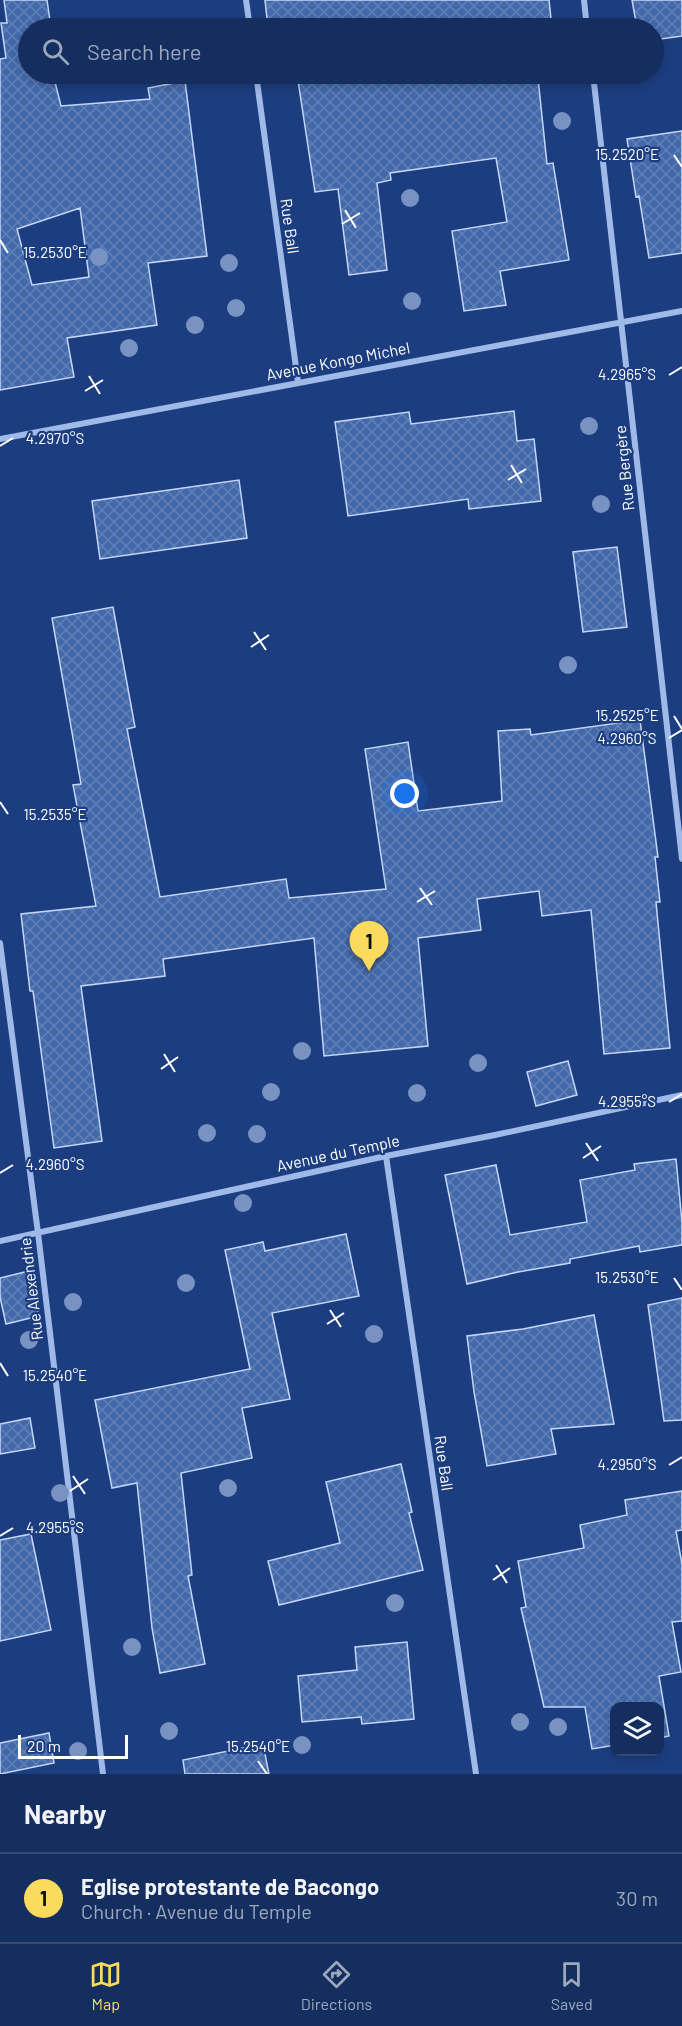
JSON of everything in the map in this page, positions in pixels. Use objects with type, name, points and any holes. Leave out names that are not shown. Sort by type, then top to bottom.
[{"type":"street","points":[[246,0],[249,18]]},
{"type":"street","points":[[584,0],[586,18]]},
{"type":"street","name":"Rue Ball","points":[[257,84],[298,382]]},
{"type":"street","name":"Rue Bergère","points":[[593,84],[682,859]]},
{"type":"street","name":"Avenue Kongo Michel","points":[[0,439],[682,311]]},
{"type":"street","name":"Rue Alexendrie","points":[[0,944],[38,1233],[103,1774]]},
{"type":"street","name":"Avenue du Temple","points":[[0,1241],[386,1156],[682,1095]]},
{"type":"street","name":"Rue Ball","points":[[386,1156],[476,1774]]},
{"type":"building","points":[[4,0],[47,0],[50,18],[18,18],[18,84],[56,84],[61,106],[150,99],[148,88],[185,84],[207,256],[148,263],[157,325],[67,338],[74,377],[0,390],[0,59],[6,58],[1,23],[7,23]],"holes":[[[80,208],[89,277],[32,285],[17,229]]]},
{"type":"building","points":[[265,0],[549,0],[551,18],[267,18]]},
{"type":"building","points":[[632,0],[682,0],[682,36],[664,39],[664,18],[635,18]]},
{"type":"building","points":[[299,84],[539,84],[547,164],[553,163],[569,260],[500,271],[506,305],[464,311],[452,231],[507,222],[496,158],[390,173],[391,180],[377,183],[387,270],[349,275],[338,189],[315,192]]},
{"type":"building","points":[[682,131],[682,253],[649,258],[627,139]]},
{"type":"building","points":[[514,411],[517,441],[534,439],[541,501],[469,509],[468,499],[348,516],[335,422],[409,412],[411,424]]},
{"type":"building","points":[[239,480],[247,538],[100,559],[92,501]]},
{"type":"building","points":[[617,547],[627,627],[583,632],[573,552]]},
{"type":"building","points":[[113,607],[135,727],[127,729],[160,897],[286,879],[289,898],[386,889],[365,749],[408,742],[418,811],[502,801],[498,731],[530,729],[531,735],[640,720],[658,857],[655,857],[660,902],[656,902],[670,1048],[604,1054],[591,910],[542,916],[539,891],[477,899],[481,930],[418,938],[428,1046],[324,1056],[314,938],[163,959],[165,976],[81,986],[102,1141],[54,1148],[33,991],[30,991],[21,914],[96,906],[73,785],[81,784],[52,618]]},
{"type":"building","points":[[568,1061],[577,1095],[536,1106],[527,1072]]},
{"type":"building","points":[[676,1159],[682,1245],[640,1252],[639,1246],[570,1259],[570,1263],[467,1284],[445,1175],[496,1165],[510,1235],[587,1222],[580,1180],[635,1170],[634,1164]]},
{"type":"building","points":[[346,1234],[359,1296],[272,1313],[290,1399],[242,1408],[252,1458],[181,1473],[192,1575],[188,1576],[205,1664],[160,1673],[152,1628],[137,1483],[112,1488],[95,1400],[250,1369],[225,1250],[263,1242],[265,1251]]},
{"type":"building","points":[[29,1271],[39,1316],[6,1324],[0,1297],[0,1278]]},
{"type":"building","points":[[682,1298],[682,1420],[664,1421],[648,1305]]},
{"type":"building","points":[[594,1315],[614,1424],[551,1429],[556,1454],[487,1466],[467,1336],[523,1329]]},
{"type":"building","points":[[30,1418],[35,1448],[0,1454],[0,1424]]},
{"type":"building","points":[[401,1464],[412,1512],[409,1513],[423,1570],[279,1605],[268,1561],[340,1543],[326,1482]]},
{"type":"building","points":[[682,1491],[682,1530],[676,1531],[682,1564],[682,1621],[672,1622],[681,1672],[659,1676],[663,1702],[610,1702],[610,1746],[592,1749],[585,1707],[544,1707],[521,1608],[526,1607],[518,1561],[584,1548],[580,1525],[627,1515],[625,1500]]},
{"type":"building","points":[[31,1534],[51,1630],[0,1641],[0,1540]]},
{"type":"building","points":[[407,1642],[414,1719],[362,1724],[361,1717],[302,1722],[298,1676],[357,1670],[355,1647]]},
{"type":"building","points":[[664,1706],[669,1736],[664,1737]]},
{"type":"building","points":[[49,1733],[54,1763],[0,1774],[0,1743]]},
{"type":"building","points":[[263,1744],[269,1774],[185,1774],[183,1760]]},
{"type":"place","name":"Eglise protestante de Bacongo","points":[[369,971]]}]
